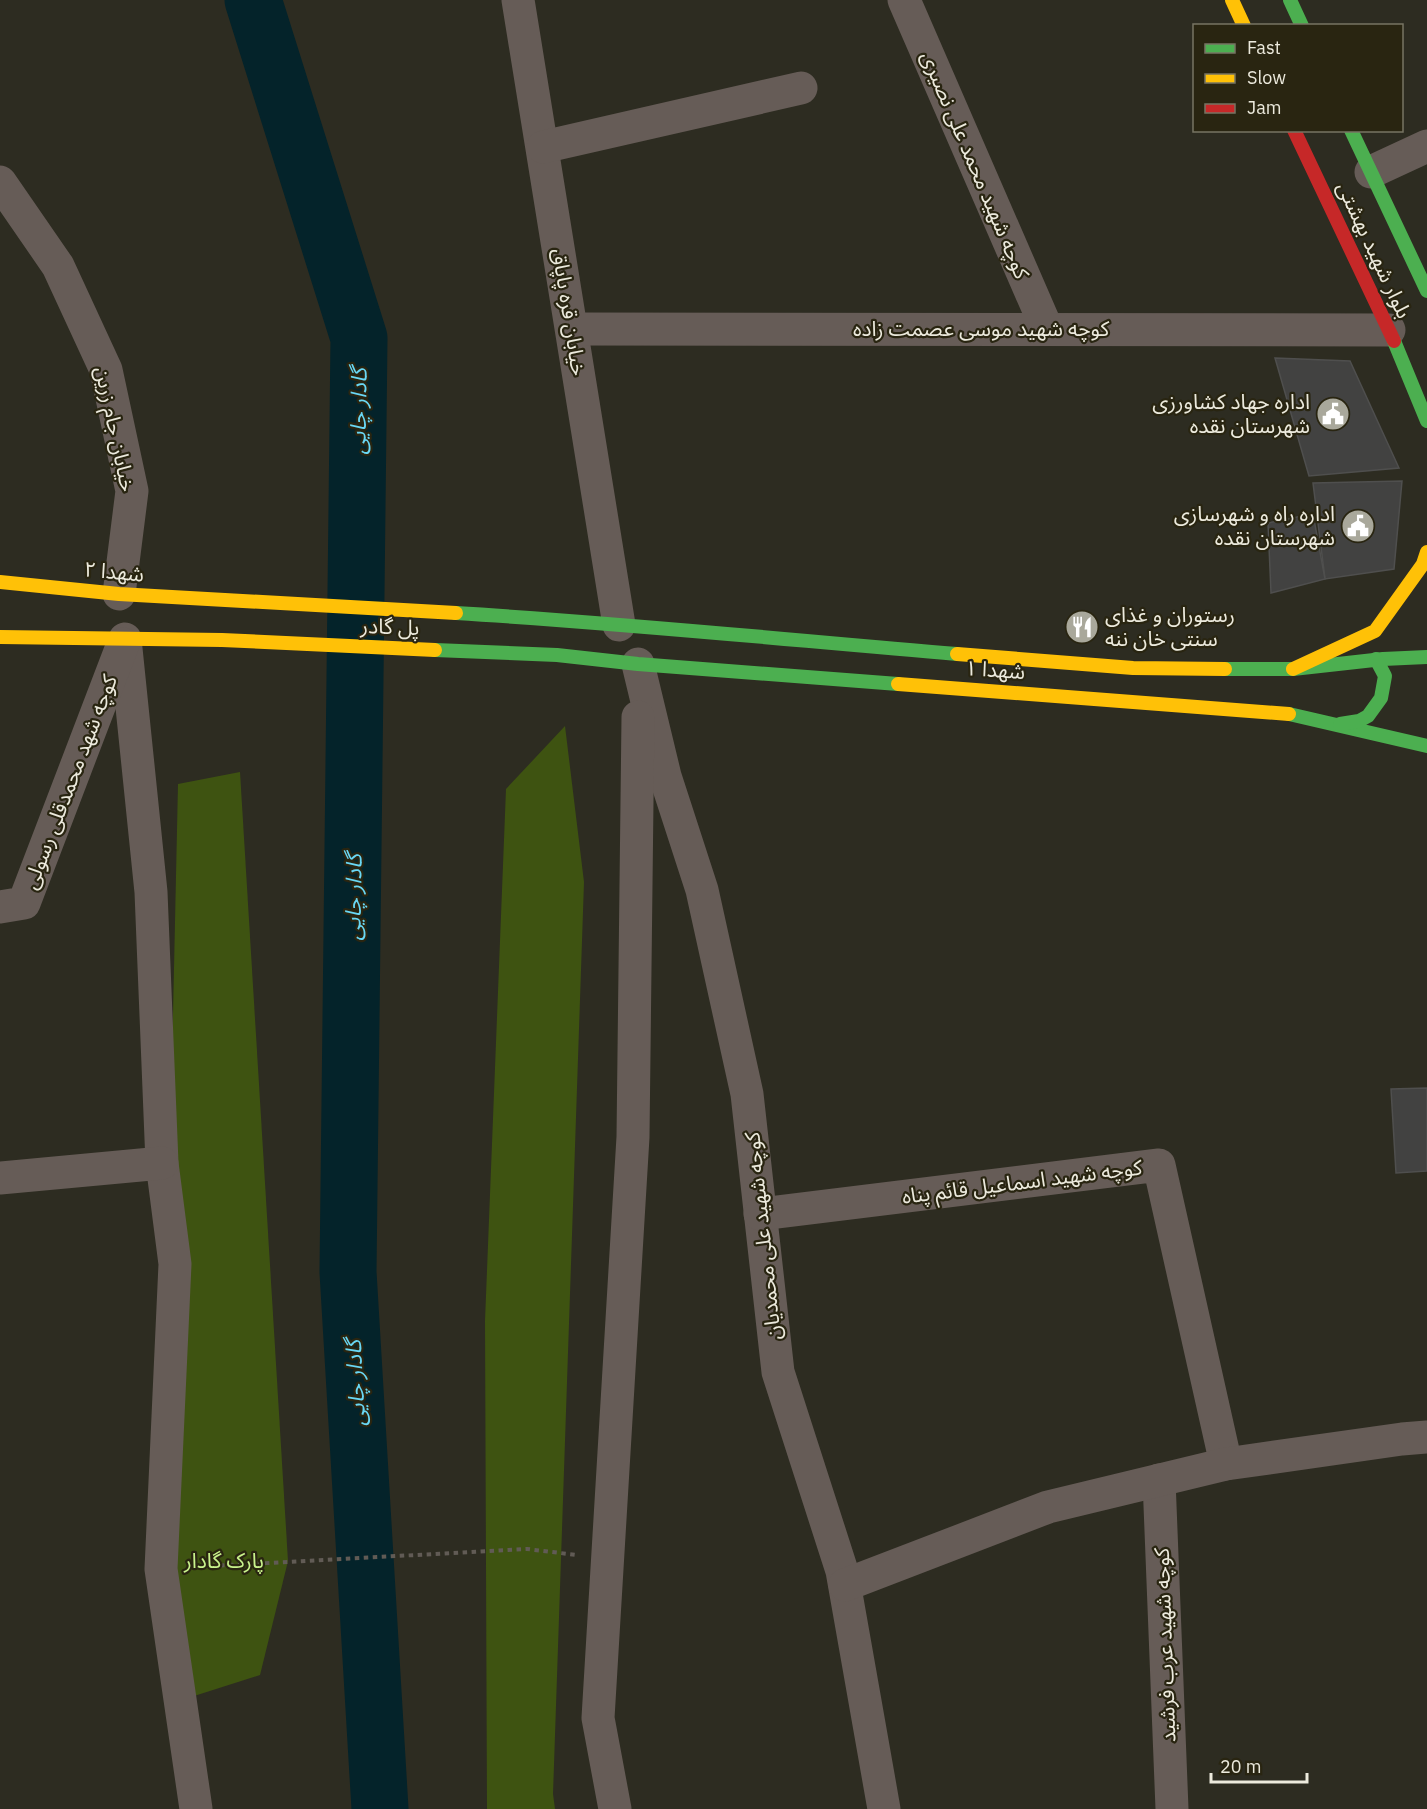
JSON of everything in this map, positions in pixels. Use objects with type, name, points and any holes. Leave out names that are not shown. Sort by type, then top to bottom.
[{"type":"main road","points":[[1232,0],[1243,24]]},
{"type":"main road","points":[[1290,0],[1301,24]]},
{"type":"main road","name":"بلوار شهید بهشتی","points":[[1295,132],[1389,330],[1427,421]]},
{"type":"main road","name":"بلوار شهید بهشتی","points":[[1352,132],[1427,291]]},
{"type":"main road","points":[[1293,669],[1375,631],[1423,564],[1427,552]]},
{"type":"main road","name":"شهدا ۲","points":[[0,582],[119,594],[225,600]]},
{"type":"main road","name":"پل گادر","points":[[225,600],[556,619]]},
{"type":"main road","name":"شهدا ۱","points":[[556,619],[1133,668],[1293,669],[1376,659],[1427,657]]},
{"type":"main road","points":[[0,637],[125,639]]},
{"type":"main road","name":"پل گادر","points":[[125,639],[222,640],[557,655]]},
{"type":"main road","name":"شهدا ۱","points":[[557,655],[638,664],[1297,715],[1427,746]]},
{"type":"main road","points":[[1340,724],[1359,721],[1368,716],[1381,698],[1385,676],[1376,659]]},
{"type":"street","name":"خیابان قره پاپاق","points":[[518,0],[619,625]]},
{"type":"street","name":"کوچه شهید محمد علی نصیری","points":[[904,0],[1047,329]]},
{"type":"street","points":[[543,147],[801,88]]},
{"type":"street","points":[[1371,172],[1427,146]]},
{"type":"street","name":"خیابان جام زرین","points":[[0,182],[58,266],[106,370],[132,491],[119,594]]},
{"type":"street","name":"کوچه شهید موسی عصمت زاده","points":[[572,329],[1389,330]]},
{"type":"street","points":[[125,639],[152,892],[162,1163],[175,1264],[161,1569],[196,1809]]},
{"type":"street","name":"کوچه شهد محمدقلی رسولی","points":[[0,907],[24,903],[125,639]]},
{"type":"street","points":[[615,1809],[598,1718],[633,1137],[638,664]]},
{"type":"street","name":"کوچه شهید علی محمدیان","points":[[638,664],[664,776],[705,902],[747,1095],[778,1372],[842,1571],[884,1809]]},
{"type":"street","points":[[0,1178],[162,1163]]},
{"type":"street","name":"کوچه شهید اسماعیل قائم پناه","points":[[760,1214],[1159,1165],[1226,1464]]},
{"type":"street","points":[[845,1585],[1048,1507],[1226,1464],[1427,1437]]},
{"type":"street","name":"کوچه شهید عرب فرشید","points":[[1159,1480],[1172,1809]]},
{"type":"path","points":[[161,1569],[250,1562],[527,1549],[608,1559]]},
{"type":"green space","points":[[565,726],[584,882],[553,1794],[555,1809],[487,1809],[485,1321],[506,789]]},
{"type":"green space","name":"پارک گادار","points":[[240,772],[288,1561],[260,1675],[191,1697],[161,1569],[178,784]]},
{"type":"building","name":"اداره جهاد کشاورزی شهرستان نقده","points":[[1275,358],[1350,361],[1399,468],[1309,476]]},
{"type":"building","name":"اداره راه و شهرسازی شهرستان نقده","points":[[1402,481],[1394,569],[1325,579],[1313,483]]},
{"type":"building","points":[[1313,514],[1325,579],[1271,593],[1268,523]]},
{"type":"building","points":[[1427,1088],[1427,1171],[1396,1173],[1391,1089]]},
{"type":"waterway","name":"گادار چایی","points":[[253,0],[359,338],[348,1272],[380,1809]]},
{"type":"traffic: fast","points":[[1290,0],[1301,24]]},
{"type":"traffic: fast","points":[[1352,132],[1427,291]]},
{"type":"traffic: fast","points":[[1394,341],[1427,421]]},
{"type":"traffic: fast","points":[[456,613],[957,654]]},
{"type":"traffic: fast","points":[[435,650],[557,655],[638,664],[898,684]]},
{"type":"traffic: fast","points":[[1225,669],[1293,669],[1383,659],[1427,657]]},
{"type":"traffic: fast","points":[[1340,724],[1359,721],[1368,716],[1381,698],[1385,676],[1376,659]]},
{"type":"traffic: fast","points":[[1289,714],[1427,746]]},
{"type":"traffic: slow","points":[[1232,0],[1243,24]]},
{"type":"traffic: slow","points":[[1293,669],[1375,631],[1423,564],[1427,552]]},
{"type":"traffic: slow","points":[[0,582],[119,594],[456,613]]},
{"type":"traffic: slow","points":[[0,637],[222,640],[435,650]]},
{"type":"traffic: slow","points":[[957,654],[1133,668],[1225,669]]},
{"type":"traffic: slow","points":[[898,684],[1289,714]]},
{"type":"traffic: jam","points":[[1295,132],[1394,341]]},
{"type":"place","name":"اداره جهاد کشاورزی شهرستان نقده","points":[[1333,414]]},
{"type":"place","name":"اداره راه و شهرسازی شهرستان نقده","points":[[1358,526]]},
{"type":"place","name":"رستوران و غذای سنتی خان ننه","points":[[1082,627]]}]
